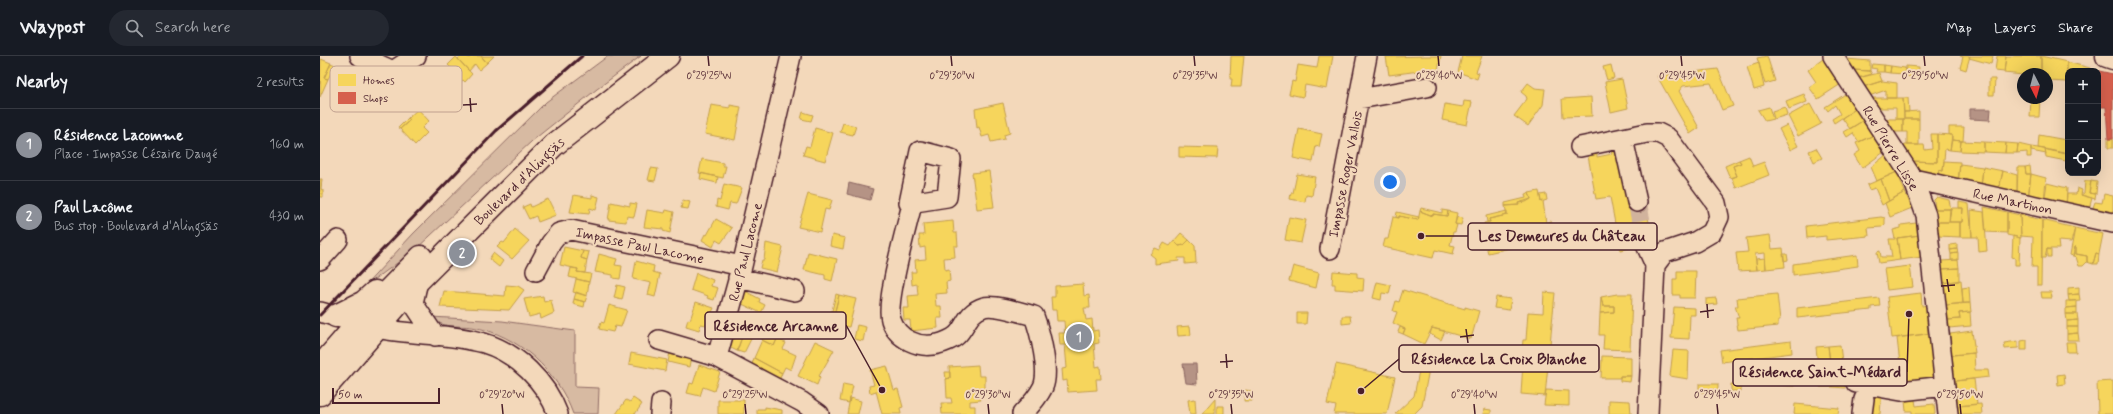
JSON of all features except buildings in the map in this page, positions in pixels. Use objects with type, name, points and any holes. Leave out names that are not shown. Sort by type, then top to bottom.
[{"type":"main road","name":"Boulevard d'Alingsäs","points":[[320,394],[406,271],[547,137],[650,56]]},
{"type":"main road","name":"Boulevard d'Alingsäs","points":[[320,368],[418,281],[554,144],[668,56]]},
{"type":"main road","points":[[2107,56],[2113,58]]},
{"type":"main road","points":[[328,314],[364,302],[405,263],[440,239]]},
{"type":"street","points":[[360,56],[382,66]]},
{"type":"street","name":"Rue Paul Lacome","points":[[717,357],[740,272],[791,56]]},
{"type":"street","name":"Impasse Roger Vallois","points":[[1330,248],[1367,56]]},
{"type":"street","name":"Rue Pierre Lisse","points":[[1833,56],[1913,179],[1926,215],[1948,414]]},
{"type":"street","points":[[400,66],[412,58]]},
{"type":"street","name":"Impasse Roger Vallois","points":[[1359,99],[1427,87]]},
{"type":"street","points":[[1580,148],[1647,133],[1658,132],[1668,138],[1716,203],[1718,217],[1712,232],[1695,242],[1665,252],[1655,265]]},
{"type":"street","points":[[1623,139],[1637,202]]},
{"type":"street","name":"Rue Martinon","points":[[1913,179],[2113,223]]},
{"type":"street","points":[[912,204],[891,296],[891,320],[899,334],[910,342],[923,346],[939,344],[957,335],[967,318],[984,307],[1034,316],[1040,333],[1045,369],[1044,385],[1035,400],[1022,414]]},
{"type":"street","name":"Impasse Paul Lacome","points":[[536,272],[551,243],[559,233],[571,230],[740,272],[795,291]]},
{"type":"street","points":[[320,260],[338,240]]},
{"type":"street","points":[[1646,245],[1655,265],[1648,414]]},
{"type":"street","points":[[418,281],[413,303],[435,336]]},
{"type":"street","points":[[328,314],[368,326],[485,343],[509,355],[538,379],[554,403],[558,414]]},
{"type":"street","points":[[659,340],[717,357],[802,402],[819,414]]},
{"type":"street","points":[[1861,399],[1901,391],[1945,386]]},
{"type":"shaded area","points":[[608,56],[641,56],[532,141],[415,250],[363,288],[413,234],[546,102]]},
{"type":"shaded area","points":[[1970,109],[1991,109],[1990,120],[1970,119]]},
{"type":"shaded area","points":[[849,183],[873,189],[870,200],[847,194]]},
{"type":"shaded area","points":[[431,317],[502,321],[575,331],[575,387],[599,388],[598,414],[573,414],[566,398],[547,370],[534,357],[505,338],[489,331],[472,327],[445,325],[435,321]]},
{"type":"shaded area","points":[[1183,364],[1196,364],[1197,384],[1186,383]]},
{"type":"tunnel","points":[[1637,202],[1646,245]]},
{"type":"railway","points":[[320,315],[496,131],[582,56]]},
{"type":"place","name":"Les Demeures du Château","points":[[1421,236]]},
{"type":"place","name":"Paul Lacôme","points":[[462,253]]},
{"type":"place","name":"Résidence Saint-Médard","points":[[1909,314]]},
{"type":"place","name":"Résidence Lacomme","points":[[1079,337]]},
{"type":"place","name":"Résidence Arcanne","points":[[882,390]]},
{"type":"place","name":"Résidence La Croix Blanche","points":[[1361,391]]}]
